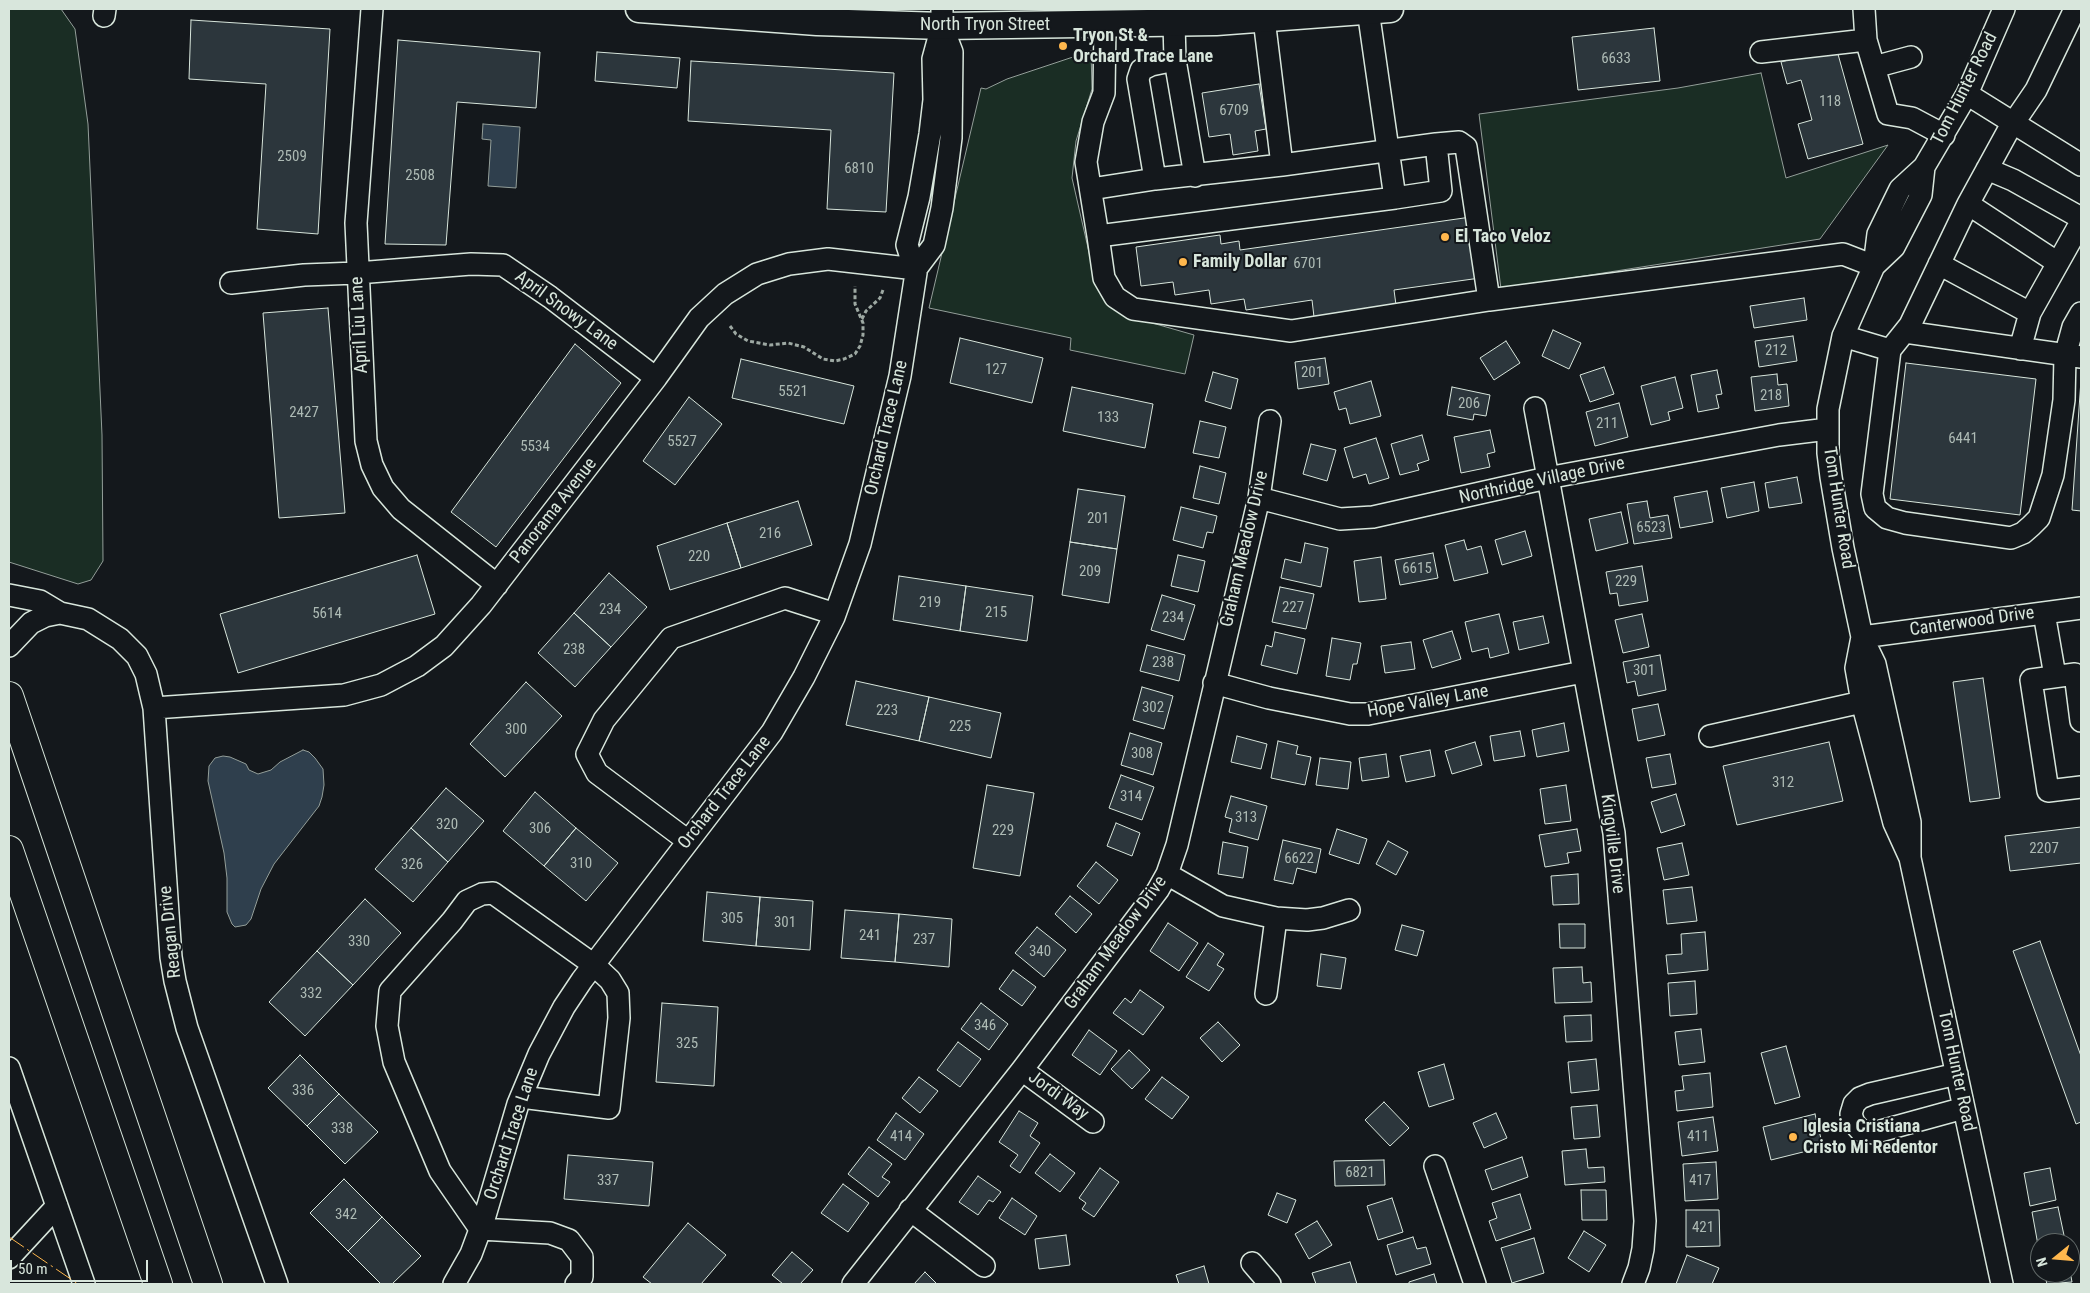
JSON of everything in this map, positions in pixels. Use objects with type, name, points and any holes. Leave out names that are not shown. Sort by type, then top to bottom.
[{"type":"highway","points":[[9,696],[208,1284]]},
{"type":"highway","points":[[9,850],[158,1284]]},
{"type":"main road","name":"North Tryon Street","points":[[639,9],[816,22],[942,18],[1105,24],[1264,19],[1379,10]]},
{"type":"street","name":"April Liu Lane","points":[[372,9],[356,222],[366,441],[372,465],[383,488],[401,509],[497,585]]},
{"type":"street","points":[[1864,9],[1866,40],[1888,114],[1912,118],[1944,134]]},
{"type":"street","name":"Tom Hunter Road","points":[[2002,1284],[1910,858],[1910,822],[1875,664],[1862,636],[1843,548],[1831,477],[1828,409],[1843,336],[1874,266],[1894,247],[1921,195],[1924,167],[1966,94],[2004,9]]},
{"type":"street","points":[[2075,9],[2036,90],[2013,124],[1968,204],[1910,325],[1890,350],[1872,494],[1875,508],[1887,518],[1906,523],[2011,538],[2023,533],[2031,526],[2039,518],[2044,507],[2053,475],[2064,400],[2073,357],[2073,327],[2081,313]]},
{"type":"street","points":[[1379,10],[1388,151],[1395,198]]},
{"type":"street","name":"Orchard Trace Lane","points":[[454,1284],[480,1230],[509,1130],[521,1097],[539,1054],[564,1007],[772,732],[804,676],[835,614],[860,544],[900,376],[912,310],[916,269],[907,245],[919,198],[930,134],[934,100],[933,59],[942,18]]},
{"type":"street","points":[[1264,19],[1282,166]]},
{"type":"street","points":[[1174,23],[1175,60],[1195,176]]},
{"type":"street","points":[[1105,24],[1104,93],[1093,122],[1086,162],[1104,278],[1115,297],[1133,309],[1291,331],[1489,300],[1843,254],[1874,266]]},
{"type":"street","points":[[1761,52],[1866,40]]},
{"type":"street","points":[[1874,67],[1911,57]]},
{"type":"street","points":[[1155,179],[1138,79],[1141,70],[1151,65],[1175,60]]},
{"type":"street","points":[[1966,94],[2081,165]]},
{"type":"street","points":[[1091,189],[1155,179],[1282,166],[1459,142],[1466,147],[1489,300]]},
{"type":"street","points":[[1098,236],[1441,191],[1436,144]]},
{"type":"street","points":[[1987,170],[2013,180],[2081,218]]},
{"type":"street","points":[[1968,204],[2058,263]]},
{"type":"street","points":[[2020,349],[2030,313],[2081,222]]},
{"type":"street","name":"Panorama Avenue","points":[[154,708],[344,695],[382,685],[417,666],[444,646],[481,605],[656,378],[699,318],[725,294],[757,274],[789,264],[828,259],[916,269]]},
{"type":"street","name":"April Snowy Lane","points":[[230,283],[304,275],[471,264],[503,265],[550,297],[656,378]]},
{"type":"street","points":[[1939,264],[2030,313]]},
{"type":"street","points":[[1905,332],[2073,357]]},
{"type":"street","points":[[1843,336],[1890,350]]},
{"type":"street","name":"Kingville Drive","points":[[1535,408],[1614,843],[1645,1221],[1641,1258],[1633,1284]]},
{"type":"street","name":"Graham Meadow Drive","points":[[853,1284],[1022,1070],[1158,890],[1168,874],[1177,845],[1259,498],[1270,421]]},
{"type":"street","name":"Northridge Village Drive","points":[[1259,498],[1340,519],[1373,517],[1547,478],[1779,436],[1828,429]]},
{"type":"street","name":"Reagan Drive","points":[[9,595],[40,601],[60,613],[88,619],[120,639],[132,650],[146,674],[154,708],[171,957],[175,981],[187,1028],[277,1284]]},
{"type":"street","points":[[688,841],[596,773],[587,754],[604,720],[671,638],[785,598],[835,614]]},
{"type":"street","name":"Canterwood Drive","points":[[1862,636],[2081,608]]},
{"type":"street","name":"Reagan Drive","points":[[9,646],[31,623],[45,616],[60,613]]},
{"type":"street","points":[[2044,613],[2055,676]]},
{"type":"street","name":"Tom Hunter Road","points":[[1862,636],[1856,668],[1862,702],[1894,823],[1910,858]]},
{"type":"street","name":"Hope Valley Lane","points":[[1214,683],[1350,714],[1368,714],[1583,672]]},
{"type":"street","points":[[2081,721],[2075,674],[2031,680],[2048,791],[2081,787]]},
{"type":"street","points":[[1710,736],[1862,702]]},
{"type":"street","points":[[1168,874],[1224,906],[1276,918],[1307,920],[1323,918],[1349,910]]},
{"type":"street","points":[[521,1097],[609,1108],[619,1018],[618,993],[610,980],[594,965],[493,893],[467,901],[452,921],[390,991],[387,1026],[394,1062],[440,1171],[480,1230],[550,1233],[569,1240],[582,1257],[582,1277],[576,1284]]},
{"type":"street","points":[[1266,994],[1276,918]]},
{"type":"street","points":[[9,1068],[17,1121],[57,1206],[84,1284]]},
{"type":"street","name":"Jordi Way","points":[[1022,1070],[1093,1122]]},
{"type":"street","points":[[1957,1074],[1870,1094],[1860,1098],[1854,1104],[1851,1114],[1854,1124],[1861,1131],[1873,1133],[1964,1108]]},
{"type":"street","points":[[1435,1166],[1475,1284]]},
{"type":"street","points":[[9,1258],[57,1206]]},
{"type":"street","points":[[910,1210],[984,1266]]},
{"type":"street","points":[[1252,1263],[1270,1284]]},
{"type":"path","points":[[730,326],[736,334],[748,342],[764,345],[788,343],[804,347],[823,359],[835,361],[855,354],[860,346],[863,335],[861,319],[855,304],[855,286]]},
{"type":"path","points":[[861,319],[866,311],[880,298],[883,290]]},
{"type":"green space","points":[[9,9],[61,9],[75,29],[88,124],[102,435],[103,561],[91,580],[78,584],[9,562]]},
{"type":"green space","points":[[1091,51],[1092,89],[1076,141],[1072,178],[1094,274],[1135,318],[1194,335],[1185,374],[1070,350],[1071,338],[929,308],[981,88],[986,89],[1007,79]]},
{"type":"green space","points":[[1761,73],[1786,178],[1888,145],[1820,239],[1501,289],[1479,114],[1678,88]]},
{"type":"water","points":[[483,124],[520,127],[516,188],[488,186],[491,140],[482,139]]},
{"type":"water","points":[[303,750],[309,752],[323,769],[324,785],[319,806],[274,864],[261,889],[251,919],[246,925],[235,927],[227,912],[227,878],[224,853],[208,781],[209,766],[215,758],[230,757],[246,764],[249,770],[258,774],[271,770],[280,762]]},
{"type":"building","points":[[191,20],[330,29],[318,234],[257,229],[266,84],[189,79]]},
{"type":"building","points":[[1654,28],[1660,81],[1578,90],[1572,37]]},
{"type":"building","points":[[398,40],[540,52],[536,108],[457,102],[446,245],[385,244]]},
{"type":"building","points":[[1836,47],[1863,144],[1808,159],[1798,124],[1812,120],[1801,80],[1787,84],[1781,62]]},
{"type":"building","points":[[597,52],[680,58],[677,88],[595,81]]},
{"type":"building","points":[[691,61],[894,73],[886,212],[827,209],[831,130],[688,121]]},
{"type":"building","points":[[1259,84],[1266,129],[1255,131],[1258,151],[1233,155],[1230,134],[1209,137],[1202,93]]},
{"type":"building","points":[[1471,217],[1480,278],[1394,290],[1396,305],[1314,317],[1312,300],[1246,310],[1244,299],[1211,304],[1209,290],[1175,295],[1173,282],[1141,286],[1136,247],[1220,235],[1221,244],[1239,241],[1240,250]]},
{"type":"building","points":[[1804,298],[1807,320],[1754,328],[1750,306]]},
{"type":"building","points":[[328,308],[345,513],[279,518],[263,313]]},
{"type":"building","points":[[1553,330],[1581,343],[1569,369],[1542,356]]},
{"type":"building","points":[[1793,336],[1797,361],[1759,367],[1755,341]]},
{"type":"building","points":[[960,338],[1043,358],[1032,403],[950,383]]},
{"type":"building","points":[[1506,341],[1520,363],[1494,380],[1480,358]]},
{"type":"building","points":[[575,344],[621,383],[496,547],[451,512]]},
{"type":"building","points":[[1325,358],[1329,384],[1298,389],[1295,362]]},
{"type":"building","points":[[741,359],[854,386],[844,424],[732,398]]},
{"type":"building","points":[[1906,363],[2036,379],[2020,515],[1890,499]]},
{"type":"building","points":[[1604,367],[1614,394],[1590,402],[1580,375]]},
{"type":"building","points":[[1717,370],[1722,394],[1716,395],[1719,408],[1698,412],[1691,375]]},
{"type":"building","points":[[1213,372],[1238,379],[1231,409],[1205,401]]},
{"type":"building","points":[[1777,374],[1778,385],[1787,384],[1789,406],[1755,411],[1751,377]]},
{"type":"building","points":[[1675,377],[1683,408],[1668,412],[1670,420],[1651,425],[1641,386]]},
{"type":"building","points":[[2081,380],[2081,511],[2072,510]]},
{"type":"building","points":[[1371,381],[1381,416],[1350,424],[1346,408],[1339,410],[1334,392]]},
{"type":"building","points":[[1072,387],[1153,404],[1145,448],[1063,431]]},
{"type":"building","points":[[1452,387],[1490,395],[1486,416],[1474,414],[1473,420],[1447,415]]},
{"type":"building","points":[[689,397],[722,424],[675,485],[643,461]]},
{"type":"building","points":[[1619,403],[1628,437],[1595,446],[1586,412]]},
{"type":"building","points":[[1200,421],[1226,427],[1219,458],[1193,453]]},
{"type":"building","points":[[1490,430],[1495,452],[1487,454],[1490,467],[1461,473],[1454,437]]},
{"type":"building","points":[[1422,435],[1429,460],[1417,464],[1419,470],[1400,475],[1391,444]]},
{"type":"building","points":[[1376,438],[1389,478],[1369,484],[1366,474],[1353,478],[1344,448]]},
{"type":"building","points":[[1311,444],[1336,450],[1327,481],[1303,474]]},
{"type":"building","points":[[1200,466],[1226,473],[1219,504],[1193,498]]},
{"type":"building","points":[[1797,477],[1802,503],[1769,508],[1765,483]]},
{"type":"building","points":[[1754,482],[1759,511],[1727,518],[1721,488]]},
{"type":"building","points":[[1078,489],[1125,496],[1117,549],[1070,542]]},
{"type":"building","points":[[1707,491],[1713,522],[1680,528],[1674,497]]},
{"type":"building","points":[[798,501],[812,545],[741,568],[727,523]]},
{"type":"building","points":[[1647,501],[1650,518],[1668,515],[1672,538],[1634,544],[1627,504]]},
{"type":"building","points":[[1181,507],[1217,516],[1213,533],[1207,532],[1203,548],[1173,540]]},
{"type":"building","points":[[1621,512],[1628,543],[1596,551],[1589,519]]},
{"type":"building","points":[[727,523],[741,568],[670,590],[657,546]]},
{"type":"building","points":[[1525,531],[1532,556],[1502,565],[1495,540]]},
{"type":"building","points":[[1464,540],[1467,550],[1481,546],[1488,573],[1454,581],[1445,545]]},
{"type":"building","points":[[1070,542],[1117,549],[1109,603],[1062,595]]},
{"type":"building","points":[[1305,543],[1328,548],[1321,587],[1281,578],[1285,559],[1301,563]]},
{"type":"building","points":[[1433,553],[1438,578],[1400,585],[1395,560]]},
{"type":"building","points":[[417,555],[435,614],[238,673],[220,614]]},
{"type":"building","points":[[1178,555],[1205,561],[1198,592],[1171,586]]},
{"type":"building","points":[[1381,557],[1386,599],[1359,602],[1354,561]]},
{"type":"building","points":[[1642,566],[1648,601],[1619,606],[1617,593],[1610,594],[1606,572]]},
{"type":"building","points":[[609,573],[647,607],[611,647],[574,613]]},
{"type":"building","points":[[899,576],[966,586],[960,631],[893,620]]},
{"type":"building","points":[[966,586],[1033,596],[1027,641],[960,631]]},
{"type":"building","points":[[1280,587],[1314,594],[1306,629],[1272,622]]},
{"type":"building","points":[[1162,595],[1195,605],[1184,640],[1151,630]]},
{"type":"building","points":[[574,613],[611,647],[575,687],[538,653]]},
{"type":"building","points":[[1499,614],[1509,653],[1490,658],[1488,648],[1472,652],[1465,622]]},
{"type":"building","points":[[1642,614],[1649,647],[1623,653],[1615,620]]},
{"type":"building","points":[[1543,616],[1549,643],[1519,650],[1513,622]]},
{"type":"building","points":[[1452,631],[1461,659],[1432,668],[1423,640]]},
{"type":"building","points":[[1275,632],[1305,639],[1297,674],[1261,665],[1266,645],[1272,647]]},
{"type":"building","points":[[1332,638],[1361,643],[1357,664],[1353,664],[1350,680],[1326,676]]},
{"type":"building","points":[[1411,642],[1415,669],[1385,673],[1381,646]]},
{"type":"building","points":[[1147,645],[1185,655],[1179,681],[1140,671]]},
{"type":"building","points":[[1660,655],[1666,690],[1638,696],[1635,681],[1627,683],[1623,662]]},
{"type":"building","points":[[1983,678],[2000,798],[1970,802],[1953,682]]},
{"type":"building","points":[[856,681],[929,697],[919,741],[846,725]]},
{"type":"building","points":[[526,682],[562,716],[505,777],[470,744]]},
{"type":"building","points":[[1142,687],[1173,696],[1164,729],[1133,720]]},
{"type":"building","points":[[929,697],[1001,713],[991,758],[919,741]]},
{"type":"building","points":[[1658,704],[1665,735],[1638,741],[1632,709]]},
{"type":"building","points":[[1564,723],[1569,751],[1537,757],[1532,730]]},
{"type":"building","points":[[1520,731],[1525,756],[1494,761],[1490,736]]},
{"type":"building","points":[[1130,733],[1162,743],[1153,775],[1121,765]]},
{"type":"building","points":[[1237,736],[1267,744],[1261,769],[1231,762]]},
{"type":"building","points":[[1278,741],[1298,746],[1296,754],[1311,757],[1305,785],[1271,778]]},
{"type":"building","points":[[1475,742],[1482,765],[1452,774],[1445,751]]},
{"type":"building","points":[[1829,742],[1843,801],[1737,825],[1723,766]]},
{"type":"building","points":[[1430,750],[1435,776],[1406,782],[1400,756]]},
{"type":"building","points":[[1386,754],[1389,777],[1362,781],[1359,758]]},
{"type":"building","points":[[1670,754],[1676,784],[1652,788],[1646,758]]},
{"type":"building","points":[[1320,758],[1351,762],[1348,789],[1316,785]]},
{"type":"building","points":[[1121,775],[1154,787],[1142,820],[1109,808]]},
{"type":"building","points":[[987,785],[1034,793],[1020,876],[973,868]]},
{"type":"building","points":[[1566,785],[1571,821],[1545,824],[1540,789]]},
{"type":"building","points":[[446,788],[484,821],[448,862],[411,828]]},
{"type":"building","points":[[535,792],[576,828],[544,866],[503,831]]},
{"type":"building","points":[[1676,794],[1685,825],[1661,833],[1651,802]]},
{"type":"building","points":[[1231,796],[1267,806],[1258,840],[1229,832],[1232,819],[1225,817]]},
{"type":"building","points":[[1116,823],[1140,833],[1132,856],[1107,846]]},
{"type":"building","points":[[2081,827],[2081,863],[2010,871],[2005,836]]},
{"type":"building","points":[[411,828],[448,862],[413,902],[375,869]]},
{"type":"building","points":[[576,828],[618,863],[586,901],[544,866]]},
{"type":"building","points":[[1337,829],[1367,839],[1359,864],[1329,854]]},
{"type":"building","points":[[1577,829],[1581,851],[1567,853],[1569,863],[1545,867],[1539,835]]},
{"type":"building","points":[[1283,840],[1321,849],[1316,873],[1297,868],[1293,884],[1274,880]]},
{"type":"building","points":[[1388,841],[1408,852],[1396,875],[1376,864]]},
{"type":"building","points":[[1223,842],[1248,847],[1243,878],[1218,874]]},
{"type":"building","points":[[1682,843],[1689,875],[1664,880],[1657,848]]},
{"type":"building","points":[[1096,862],[1118,880],[1099,904],[1077,886]]},
{"type":"building","points":[[1578,874],[1579,904],[1553,905],[1551,876]]},
{"type":"building","points":[[1692,887],[1697,921],[1667,924],[1663,890]]},
{"type":"building","points":[[707,892],[760,897],[756,946],[703,941]]},
{"type":"building","points":[[1070,896],[1092,914],[1076,933],[1055,914]]},
{"type":"building","points":[[760,897],[813,901],[810,950],[756,946]]},
{"type":"building","points":[[365,899],[401,933],[353,985],[317,951]]},
{"type":"building","points":[[845,910],[899,914],[895,962],[841,958]]},
{"type":"building","points":[[899,914],[952,919],[949,967],[895,962]]},
{"type":"building","points":[[1168,923],[1198,943],[1179,971],[1150,951]]},
{"type":"building","points":[[1559,924],[1585,924],[1585,948],[1560,948]]},
{"type":"building","points":[[1402,925],[1424,931],[1417,956],[1395,950]]},
{"type":"building","points":[[1037,927],[1066,950],[1044,977],[1015,953]]},
{"type":"building","points":[[1705,932],[1708,970],[1668,974],[1666,955],[1682,954],[1681,934]]},
{"type":"building","points":[[2040,941],[2081,1056],[2081,1122],[2076,1124],[2013,951]]},
{"type":"building","points":[[1208,943],[1224,954],[1217,965],[1224,969],[1209,991],[1186,977]]},
{"type":"building","points":[[317,951],[353,985],[305,1036],[269,1002]]},
{"type":"building","points":[[1321,954],[1346,958],[1341,989],[1317,986]]},
{"type":"building","points":[[1582,967],[1583,983],[1591,982],[1592,1002],[1555,1003],[1553,968]]},
{"type":"building","points":[[1013,970],[1036,987],[1022,1006],[999,989]]},
{"type":"building","points":[[1695,981],[1697,1014],[1670,1016],[1668,983]]},
{"type":"building","points":[[1140,990],[1164,1007],[1143,1035],[1113,1013],[1125,998],[1131,1003]]},
{"type":"building","points":[[662,1003],[718,1007],[714,1086],[656,1082]]},
{"type":"building","points":[[981,1003],[1008,1024],[989,1050],[961,1029]]},
{"type":"building","points":[[1591,1015],[1592,1041],[1566,1042],[1564,1016]]},
{"type":"building","points":[[1218,1022],[1240,1045],[1222,1062],[1200,1038]]},
{"type":"building","points":[[1701,1029],[1705,1062],[1679,1065],[1675,1032]]},
{"type":"building","points":[[1089,1030],[1117,1051],[1100,1075],[1072,1055]]},
{"type":"building","points":[[958,1042],[981,1059],[960,1087],[937,1070]]},
{"type":"building","points":[[1786,1046],[1800,1097],[1775,1104],[1761,1053]]},
{"type":"building","points":[[1129,1050],[1150,1070],[1132,1089],[1111,1069]]},
{"type":"building","points":[[300,1055],[339,1094],[307,1126],[268,1088]]},
{"type":"building","points":[[1596,1059],[1599,1090],[1571,1093],[1568,1062]]},
{"type":"building","points":[[1444,1064],[1454,1099],[1429,1107],[1418,1072]]},
{"type":"building","points":[[1710,1073],[1713,1107],[1677,1111],[1675,1091],[1684,1090],[1682,1076]]},
{"type":"building","points":[[919,1077],[938,1091],[920,1113],[902,1098]]},
{"type":"building","points":[[1162,1077],[1189,1097],[1172,1119],[1145,1099]]},
{"type":"building","points":[[339,1094],[378,1132],[345,1164],[307,1126]]},
{"type":"building","points":[[1384,1102],[1409,1128],[1390,1146],[1365,1120]]},
{"type":"building","points":[[1597,1105],[1600,1137],[1574,1139],[1571,1107]]},
{"type":"building","points":[[1019,1111],[1038,1123],[1030,1136],[1040,1143],[1020,1173],[1010,1166],[1018,1155],[999,1142]]},
{"type":"building","points":[[896,1113],[924,1134],[905,1160],[877,1140]]},
{"type":"building","points":[[1496,1113],[1507,1138],[1484,1148],[1473,1123]]},
{"type":"building","name":"Iglesia Cristiana Cristo Mi Redentor","points":[[1815,1114],[1823,1147],[1771,1160],[1763,1127]]},
{"type":"building","points":[[1713,1117],[1718,1151],[1682,1156],[1678,1122]]},
{"type":"building","points":[[869,1147],[892,1164],[882,1177],[890,1182],[878,1197],[848,1174]]},
{"type":"building","points":[[1586,1149],[1588,1168],[1604,1167],[1605,1182],[1565,1185],[1562,1151]]},
{"type":"building","points":[[1050,1154],[1075,1173],[1060,1192],[1035,1173]]},
{"type":"building","points":[[568,1155],[653,1162],[649,1206],[564,1199]]},
{"type":"building","points":[[1522,1157],[1528,1177],[1492,1190],[1485,1170]]},
{"type":"building","points":[[1384,1160],[1385,1185],[1335,1186],[1334,1161]]},
{"type":"building","points":[[1716,1162],[1718,1199],[1685,1201],[1683,1164]]},
{"type":"building","points":[[1100,1168],[1119,1182],[1094,1217],[1082,1209],[1086,1203],[1079,1198]]},
{"type":"building","points":[[2050,1168],[2056,1200],[2030,1206],[2024,1173]]},
{"type":"building","points":[[978,1176],[1001,1192],[993,1202],[989,1200],[978,1215],[959,1202]]},
{"type":"building","points":[[344,1179],[382,1217],[348,1251],[310,1213]]},
{"type":"building","points":[[843,1184],[869,1203],[848,1232],[821,1213]]},
{"type":"building","points":[[1581,1190],[1606,1190],[1607,1220],[1582,1220]]},
{"type":"building","points":[[1277,1193],[1296,1200],[1287,1223],[1268,1215]]},
{"type":"building","points":[[1520,1194],[1531,1229],[1496,1241],[1489,1221],[1497,1218],[1492,1203]]},
{"type":"building","points":[[1012,1198],[1037,1216],[1025,1235],[999,1218]]},
{"type":"building","points":[[1392,1198],[1403,1232],[1378,1240],[1367,1206]]},
{"type":"building","points":[[2058,1207],[2064,1233],[2036,1233],[2032,1212]]},
{"type":"building","points":[[1686,1210],[1719,1210],[1720,1246],[1686,1247]]},
{"type":"building","points":[[382,1217],[421,1256],[392,1284],[381,1284],[348,1251]]},
{"type":"building","points":[[1317,1221],[1332,1245],[1309,1259],[1295,1234]]},
{"type":"building","points":[[688,1223],[726,1255],[701,1284],[652,1284],[643,1277]]},
{"type":"building","points":[[1584,1231],[1606,1245],[1589,1272],[1568,1258]]},
{"type":"building","points":[[1066,1235],[1070,1265],[1039,1269],[1035,1239]]},
{"type":"building","points":[[1413,1237],[1417,1249],[1426,1247],[1431,1264],[1396,1275],[1387,1245]]},
{"type":"building","points":[[1534,1238],[1544,1273],[1512,1283],[1501,1248]]},
{"type":"building","points":[[792,1252],[813,1270],[800,1284],[783,1284],[772,1275]]},
{"type":"building","points":[[1687,1255],[1719,1268],[1712,1284],[1676,1284]]},
{"type":"building","points":[[1350,1262],[1357,1284],[1316,1284],[1312,1273]]},
{"type":"building","points":[[1204,1266],[1209,1284],[1179,1284],[1176,1275]]},
{"type":"building","points":[[925,1272],[937,1284],[914,1284]]},
{"type":"building","points":[[1434,1274],[1437,1284],[1409,1284],[1409,1282]]},
{"type":"power","points":[[9,1237],[78,1284]]},
{"type":"place","name":"Tryon St & Orchard Trace Lane","points":[[1063,46]]},
{"type":"place","name":"El Taco Veloz","points":[[1445,237]]},
{"type":"place","name":"Family Dollar","points":[[1183,262]]},
{"type":"place","name":"Iglesia Cristiana Cristo Mi Redentor","points":[[1793,1137]]}]
